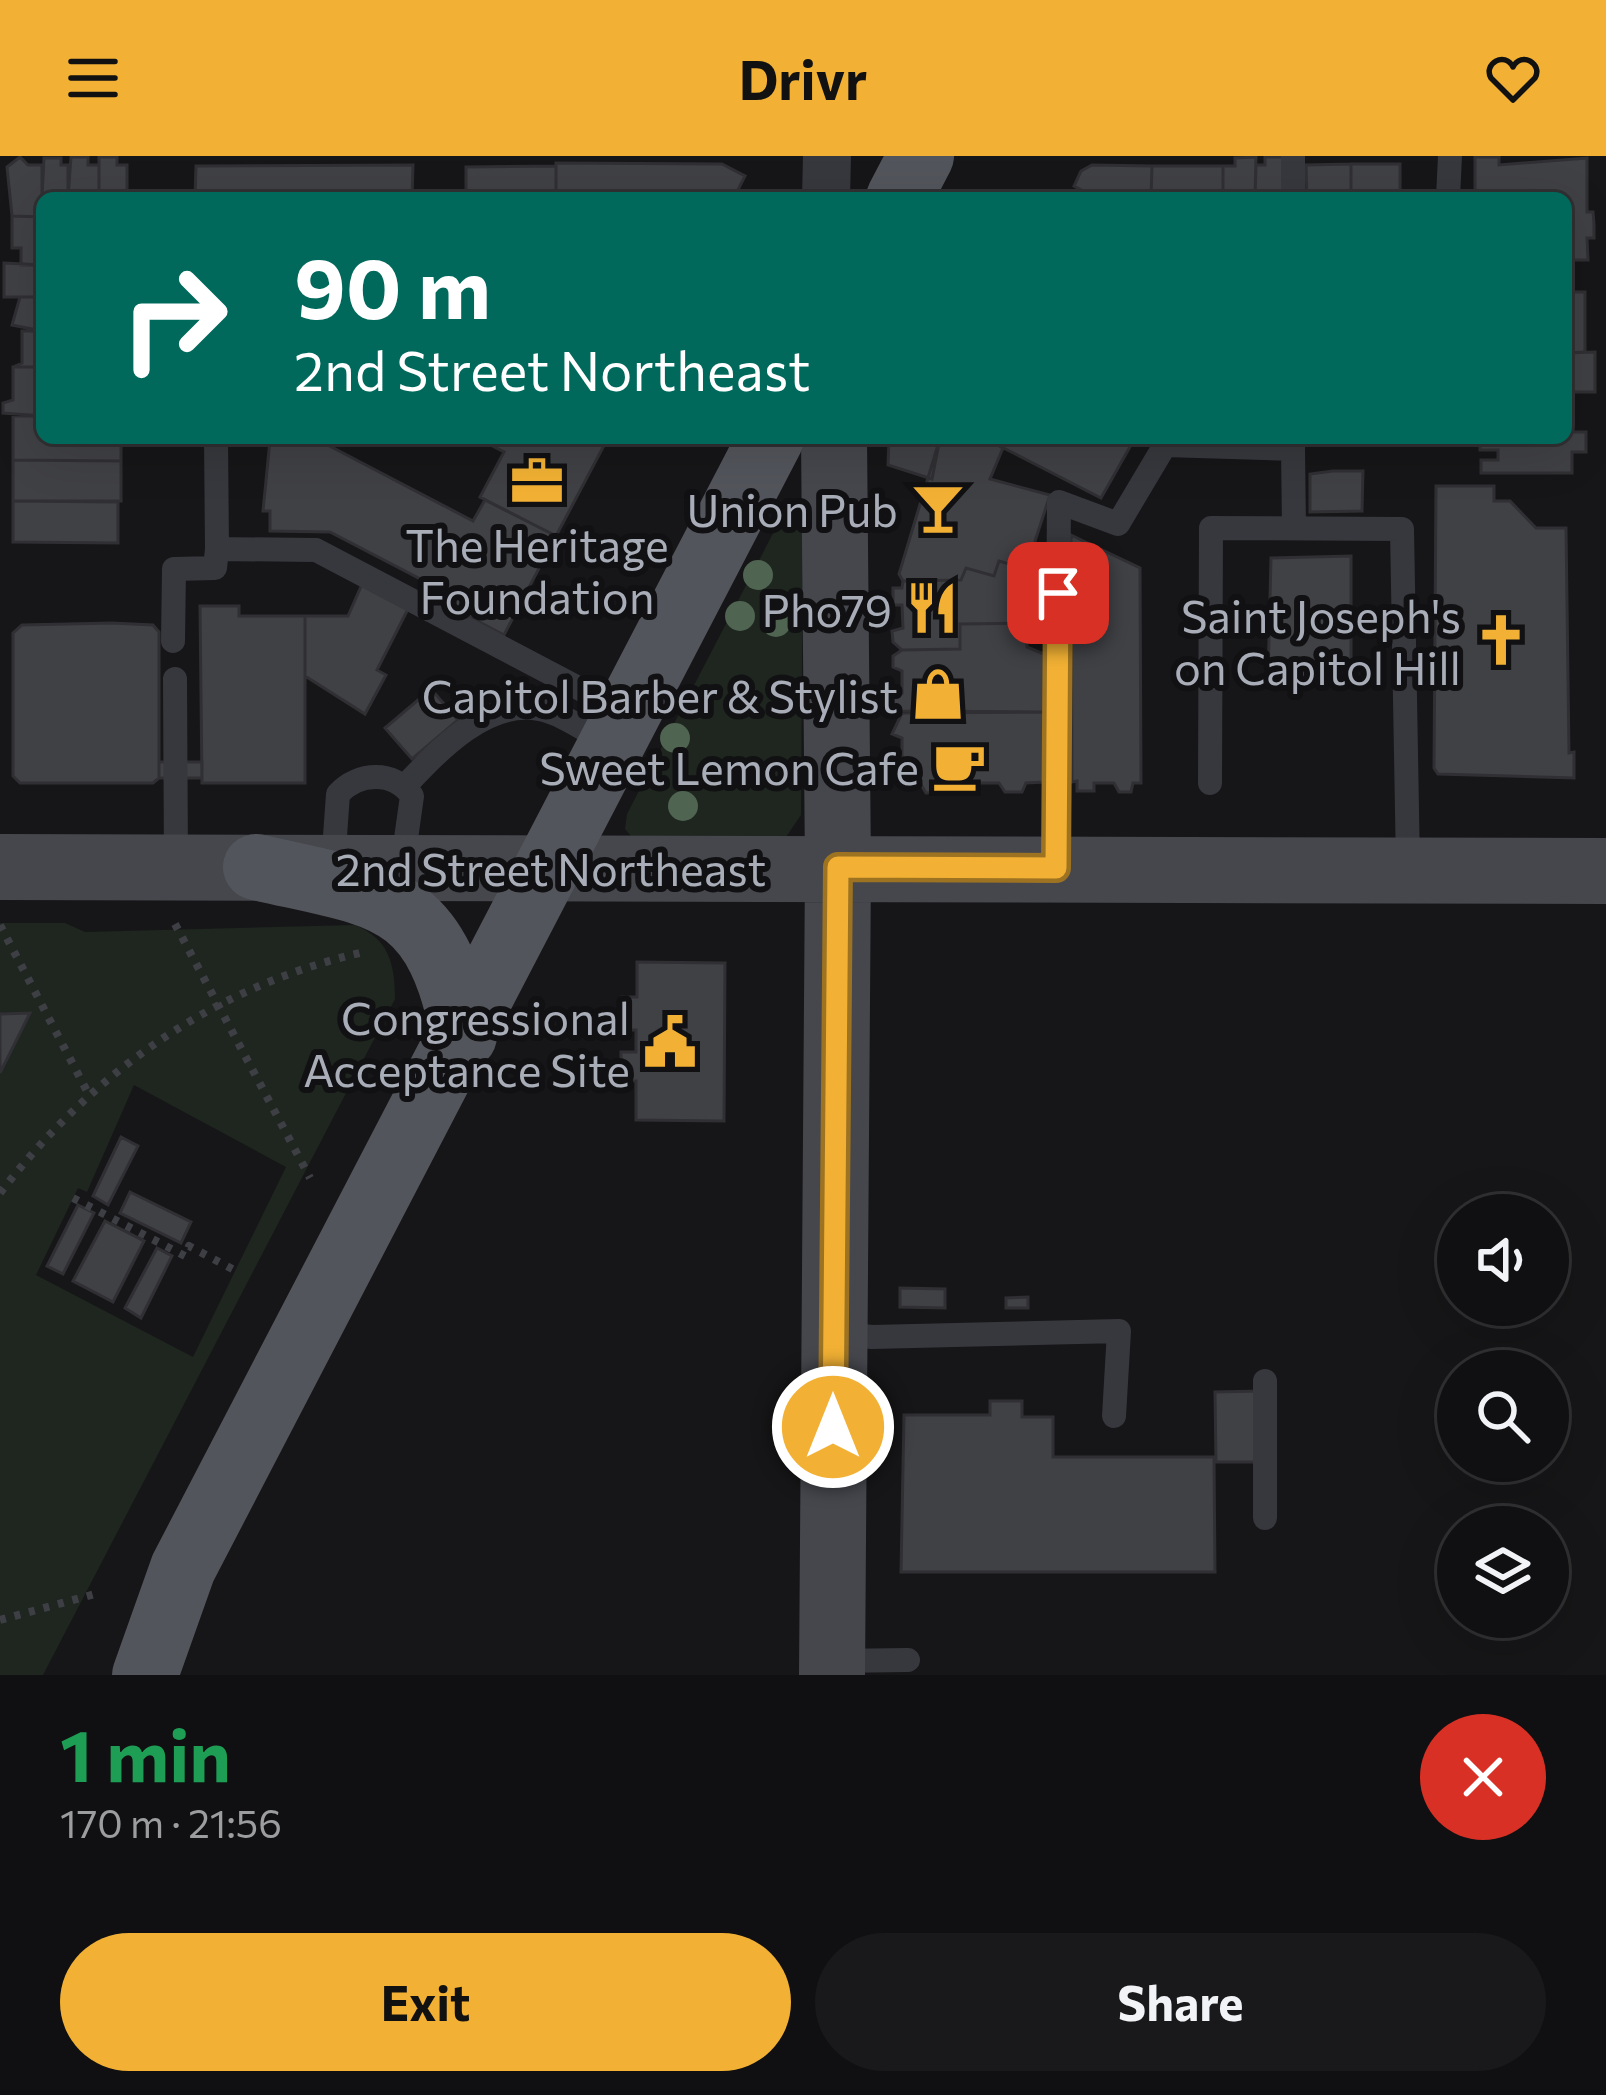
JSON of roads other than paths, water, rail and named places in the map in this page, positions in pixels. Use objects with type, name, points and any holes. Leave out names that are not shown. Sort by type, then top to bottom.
[{"type":"main road","points":[[902,192],[921,156]]},
{"type":"main road","points":[[104,1675],[183,1568],[552,867],[768,444]]},
{"type":"main road","points":[[256,867],[374,894],[398,906],[425,931],[441,958],[464,1036]]},
{"type":"main road","points":[[146,1675],[183,1568]]},
{"type":"street","points":[[826,192],[827,156]]},
{"type":"street","points":[[832,1668],[838,867],[834,444]]},
{"type":"street","name":"2nd Street Northeast","points":[[0,867],[176,896],[256,867],[1606,871]]},
{"type":"lane","points":[[1293,156],[1293,192]]},
{"type":"lane","points":[[1448,192],[1450,156]]},
{"type":"lane","points":[[173,641],[174,569],[215,568],[216,444]]},
{"type":"lane","points":[[1056,868],[1059,502],[1118,524],[1165,445],[1293,444],[1294,528]]},
{"type":"lane","points":[[1210,783],[1211,528],[1402,529],[1408,869]]},
{"type":"lane","points":[[217,549],[316,550],[622,731]]},
{"type":"lane","points":[[175,679],[176,896]]},
{"type":"lane","points":[[405,786],[443,746],[512,707],[542,709],[622,731]]},
{"type":"lane","points":[[333,867],[335,803],[344,788],[385,777],[405,786],[412,796],[402,867]]},
{"type":"lane","points":[[833,1333],[872,1337],[1119,1331],[1114,1416]]},
{"type":"lane","points":[[1264,1381],[1264,1518]]},
{"type":"lane","points":[[832,1668],[908,1660]]},
{"type":"place","name":"The Heritage Foundation","points":[[537,481]]},
{"type":"place","name":"Union Pub","points":[[938,508]]},
{"type":"place","name":"Pho79","points":[[932,608]]},
{"type":"place","name":"Saint Joseph's on Capitol Hill","points":[[1501,640]]},
{"type":"place","name":"Capitol Barber & Stylist","points":[[938,694]]},
{"type":"place","name":"Sweet Lemon Cafe","points":[[959,766]]},
{"type":"place","name":"Congressional Acceptance Site","points":[[670,1042]]}]
